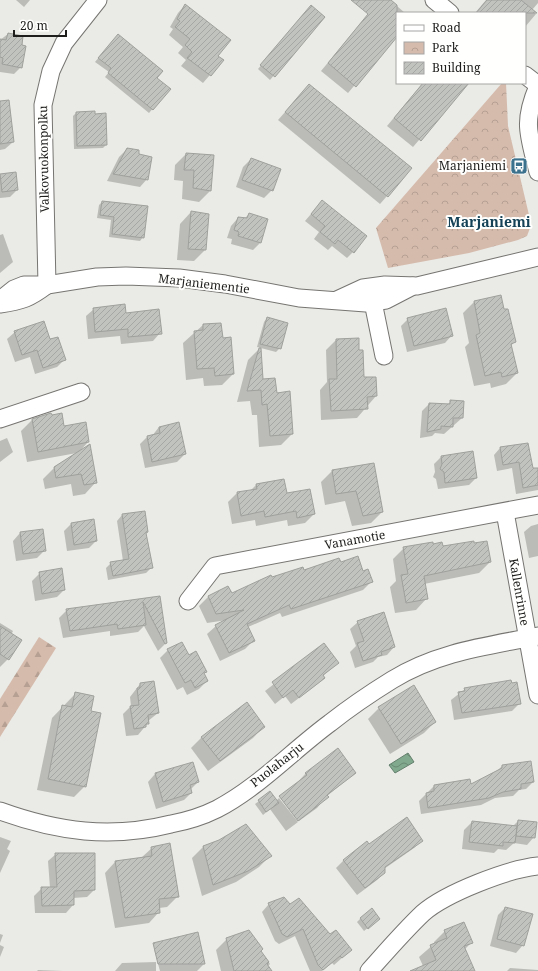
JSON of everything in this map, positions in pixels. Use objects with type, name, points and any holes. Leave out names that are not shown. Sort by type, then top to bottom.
[{"type":"street","name":"Valkovuokonpolku","points":[[47,285],[43,105],[51,71],[64,44],[98,0]]},
{"type":"street","points":[[434,0],[449,12]]},
{"type":"street","points":[[526,76],[538,85],[529,108],[527,120],[538,172]]},
{"type":"street","name":"Marjaniementie","points":[[0,300],[14,289],[24,285],[47,285],[104,277],[179,278],[225,284],[299,298],[373,302],[386,300],[413,286],[538,257]]},
{"type":"street","name":"Marjaniementie","points":[[0,304],[18,302],[30,298],[47,285]]},
{"type":"street","name":"Marjaniementie","points":[[337,300],[363,288],[385,285],[413,286]]},
{"type":"street","points":[[373,302],[384,356]]},
{"type":"street","points":[[0,419],[81,392]]},
{"type":"street","name":"Vanamotie","points":[[188,601],[215,566],[538,505]]},
{"type":"street","name":"Kallenrinne","points":[[505,512],[533,637],[538,695]]},
{"type":"street","name":"Puolaharju","points":[[0,811],[42,824],[90,832],[115,833],[152,829],[187,820],[217,809],[261,780],[330,723],[392,680],[427,661],[452,653],[533,637]]},
{"type":"street","points":[[369,971],[424,912],[474,885],[498,876],[538,866]]},
{"type":"green space","points":[[501,84],[506,84],[508,126],[529,215],[530,228],[527,236],[518,240],[469,253],[388,268],[376,228]]},
{"type":"green space","points":[[39,637],[56,648],[0,737],[0,699]]},
{"type":"water","points":[[408,753],[414,762],[395,773],[389,765]]},
{"type":"building","points":[[351,0],[391,0],[397,5],[396,38],[356,87],[328,63],[368,14]]},
{"type":"building","points":[[487,0],[521,0],[537,13],[526,12],[477,12]]},
{"type":"building","points":[[185,4],[231,40],[218,56],[224,60],[211,76],[187,58],[192,52],[185,45],[190,39],[175,27],[180,21],[177,19]]},
{"type":"building","points":[[311,5],[325,17],[275,77],[260,65]]},
{"type":"building","points":[[8,33],[23,36],[22,45],[26,46],[22,68],[2,64],[3,58],[0,57],[0,39],[6,40]]},
{"type":"building","points":[[118,34],[163,71],[157,78],[171,89],[153,110],[108,73],[111,68],[98,58]]},
{"type":"building","points":[[309,84],[412,168],[388,197],[285,112]]},
{"type":"building","points":[[422,84],[468,84],[421,141],[394,118]]},
{"type":"building","points":[[9,100],[14,142],[0,144],[0,101]]},
{"type":"building","points":[[95,111],[95,114],[106,113],[107,145],[77,146],[76,112]]},
{"type":"building","points":[[127,148],[139,150],[139,154],[152,157],[148,180],[113,174]]},
{"type":"building","points":[[186,153],[214,155],[211,191],[193,188],[194,170],[184,170]]},
{"type":"building","points":[[251,158],[281,169],[273,191],[242,180]]},
{"type":"building","points":[[16,172],[18,190],[2,192],[0,174]]},
{"type":"building","points":[[322,200],[367,236],[354,253],[338,240],[335,244],[320,232],[325,226],[311,214]]},
{"type":"building","points":[[102,201],[148,206],[144,238],[112,234],[114,217],[100,215]]},
{"type":"building","points":[[191,211],[209,214],[206,250],[188,249]]},
{"type":"building","points":[[249,213],[268,219],[261,243],[238,236],[239,232],[234,230],[238,217],[247,218]]},
{"type":"building","points":[[501,295],[504,309],[508,309],[516,342],[511,344],[518,373],[502,377],[501,372],[485,376],[476,335],[480,333],[474,301]]},
{"type":"building","points":[[125,304],[126,313],[159,309],[162,334],[128,337],[128,329],[95,332],[93,308]]},
{"type":"building","points":[[446,308],[453,336],[414,346],[407,318]]},
{"type":"building","points":[[267,317],[288,323],[281,349],[260,344]]},
{"type":"building","points":[[44,321],[50,339],[58,337],[66,360],[43,368],[37,350],[22,355],[14,331]]},
{"type":"building","points":[[221,323],[223,338],[231,337],[234,374],[215,376],[214,368],[197,369],[194,331],[203,330],[203,324]]},
{"type":"building","points":[[359,338],[359,350],[363,350],[364,377],[376,377],[377,396],[367,397],[368,409],[331,411],[329,379],[337,379],[336,339]]},
{"type":"building","points":[[259,348],[261,348],[263,379],[275,378],[277,393],[290,391],[293,434],[270,436],[267,404],[262,405],[261,390],[247,391]]},
{"type":"building","points":[[450,400],[464,401],[463,418],[453,418],[453,427],[441,426],[441,429],[427,432],[429,403],[450,404]]},
{"type":"building","points":[[51,413],[52,415],[62,413],[64,426],[86,422],[89,442],[38,452],[32,419]]},
{"type":"building","points":[[179,422],[186,454],[152,462],[147,436],[160,433],[159,427]]},
{"type":"building","points":[[528,443],[533,468],[538,468],[538,485],[523,488],[519,462],[503,465],[500,447]]},
{"type":"building","points":[[90,444],[97,483],[84,485],[81,474],[56,478],[54,467]]},
{"type":"building","points":[[473,451],[477,478],[445,483],[444,472],[440,469],[442,464],[441,456]]},
{"type":"building","points":[[374,463],[383,512],[363,516],[356,491],[336,494],[332,470]]},
{"type":"building","points":[[284,479],[287,493],[310,489],[315,514],[297,518],[296,511],[265,517],[264,511],[241,516],[237,492],[257,489],[256,484]]},
{"type":"building","points":[[145,511],[148,532],[146,533],[153,568],[113,576],[110,562],[129,559],[122,514]]},
{"type":"building","points":[[94,519],[97,541],[74,545],[71,523]]},
{"type":"building","points":[[43,529],[46,551],[23,554],[20,532]]},
{"type":"building","points":[[474,541],[474,543],[487,541],[491,562],[424,576],[428,599],[406,603],[401,575],[408,574],[403,547],[433,542],[433,544],[442,542],[443,546]]},
{"type":"building","points":[[358,556],[363,571],[368,569],[373,582],[291,609],[289,605],[247,624],[255,641],[229,653],[215,625],[244,610],[216,614],[208,596],[228,586],[232,593],[271,575],[272,577],[303,567],[304,570],[339,558],[341,562]]},
{"type":"building","points":[[62,568],[65,590],[42,594],[39,572]]},
{"type":"building","points":[[160,596],[167,643],[165,644],[143,602],[146,625],[118,629],[117,624],[70,631],[66,609]]},
{"type":"building","points":[[384,612],[395,647],[381,652],[382,655],[363,661],[357,643],[364,641],[357,621]]},
{"type":"building","points":[[0,626],[22,640],[9,660],[0,654]]},
{"type":"building","points":[[182,642],[189,655],[196,651],[207,672],[204,673],[208,681],[195,688],[191,680],[185,683],[167,649]]},
{"type":"building","points":[[324,643],[339,663],[323,675],[325,678],[299,698],[293,690],[283,698],[272,682]]},
{"type":"building","points":[[511,680],[512,683],[517,682],[521,704],[462,713],[458,692],[465,691],[464,688]]},
{"type":"building","points":[[154,681],[159,713],[148,715],[149,724],[146,724],[146,727],[134,729],[130,706],[139,705],[137,688],[140,688],[140,683]]},
{"type":"building","points":[[414,685],[436,722],[401,744],[378,707]]},
{"type":"building","points":[[75,692],[94,696],[91,711],[101,713],[86,787],[48,779],[62,705],[72,707]]},
{"type":"building","points":[[247,702],[265,727],[220,761],[201,737]]},
{"type":"building","points":[[338,748],[356,773],[327,795],[329,797],[298,821],[279,796],[307,775],[305,773]]},
{"type":"building","points":[[531,761],[534,782],[521,784],[521,789],[503,792],[489,798],[428,808],[426,793],[434,791],[434,785],[470,779],[471,784],[502,768],[502,765]]},
{"type":"building","points":[[193,762],[199,782],[190,785],[192,793],[163,802],[155,773]]},
{"type":"building","points":[[270,791],[279,803],[266,812],[258,800]]},
{"type":"building","points":[[407,817],[423,841],[385,867],[385,873],[365,888],[343,860],[367,841],[369,844]]},
{"type":"building","points":[[518,820],[537,822],[535,838],[516,836]]},
{"type":"building","points":[[472,821],[517,826],[515,843],[503,842],[503,846],[469,842]]},
{"type":"building","points":[[246,824],[272,856],[248,871],[213,885],[203,846],[219,840]]},
{"type":"building","points":[[170,843],[179,897],[159,899],[160,913],[125,918],[115,861],[152,856],[151,847]]},
{"type":"building","points":[[55,853],[95,853],[95,890],[74,891],[74,905],[42,906],[41,887],[57,887]]},
{"type":"building","points":[[284,897],[290,904],[299,898],[330,934],[336,930],[352,950],[342,958],[340,956],[323,970],[318,965],[303,929],[287,937],[282,934],[268,903]]},
{"type":"building","points":[[505,907],[533,914],[524,946],[497,939]]},
{"type":"building","points":[[372,908],[380,919],[368,929],[360,918]]},
{"type":"building","points":[[464,922],[473,943],[464,946],[475,971],[410,971],[436,960],[430,945],[447,938],[444,930]]},
{"type":"building","points":[[249,930],[263,949],[261,951],[269,962],[267,964],[272,971],[234,971],[226,938]]},
{"type":"building","points":[[198,932],[205,964],[158,964],[153,943]]},
{"type":"place","name":"Marjaniemi","points":[[519,166]]},
{"type":"district","name":"Marjaniemi","points":[[489,222]]}]
